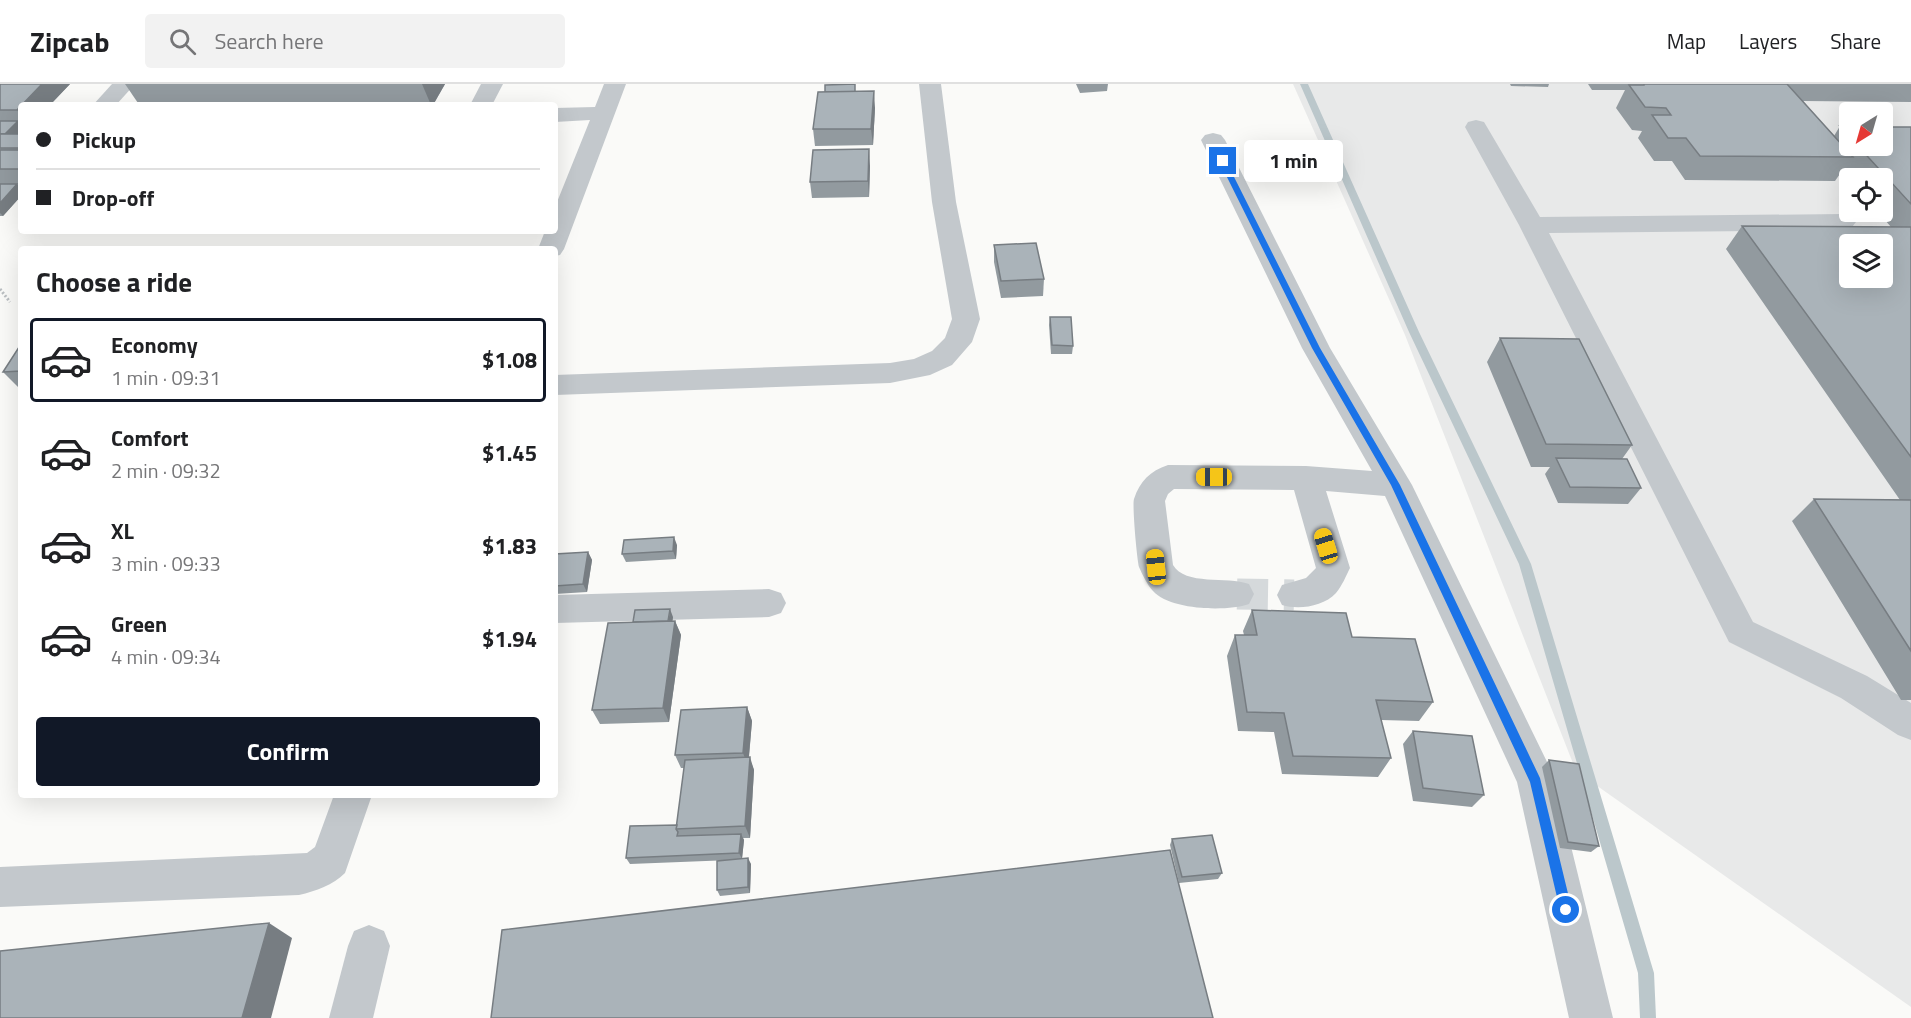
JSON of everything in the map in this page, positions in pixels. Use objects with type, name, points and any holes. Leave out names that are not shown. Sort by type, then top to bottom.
[{"type":"street","points":[[483,102],[492,84]]},
{"type":"street","points":[[558,231],[615,84]]},
{"type":"street","points":[[558,385],[890,373],[920,368],[942,358],[958,342],[966,319],[944,202],[930,84]]},
{"type":"street","points":[[111,102],[131,93]]},
{"type":"street","points":[[558,114],[604,113]]},
{"type":"street","points":[[1476,127],[1532,225],[1742,632],[1854,687],[1911,723]]},
{"type":"street","points":[[1212,140],[1316,348],[1396,485],[1536,781],[1591,1018]]},
{"type":"street","points":[[1532,225],[1843,222]]},
{"type":"street","points":[[1237,594],[1177,591],[1164,581],[1156,567],[1149,501],[1156,486],[1168,477],[1306,478],[1396,485]]},
{"type":"street","points":[[1294,595],[1315,591],[1326,583],[1333,568],[1306,478]]},
{"type":"street","points":[[558,609],[769,603]]},
{"type":"street","points":[[0,887],[312,873],[325,866],[331,859],[352,798]]},
{"type":"street","points":[[351,1018],[369,946]]},
{"type":"path","points":[[0,290],[10,302]]},
{"type":"shaded area","points":[[1293,84],[1911,84],[1911,1007],[1576,771],[1405,335]]},
{"type":"building","points":[[0,84],[42,84],[25,102],[18,102],[17,110],[0,110]]},
{"type":"building","points":[[855,84],[855,92],[825,92],[825,85]]},
{"type":"building","points":[[1787,84],[1839,142],[1839,156],[1853,157],[1700,156],[1686,138],[1668,138],[1652,115],[1671,115],[1666,108],[1645,107],[1629,85]]},
{"type":"building","points":[[874,91],[871,129],[813,129],[818,92]]},
{"type":"building","points":[[0,121],[18,121],[5,134],[0,134]]},
{"type":"building","points":[[1893,127],[1911,127],[1911,204],[1893,184],[1893,168],[1878,168],[1867,156],[1893,156]]},
{"type":"building","points":[[0,134],[18,134],[18,148],[0,148]]},
{"type":"building","points":[[869,149],[868,181],[810,182],[813,150]]},
{"type":"building","points":[[0,150],[18,150],[18,169],[0,169]]},
{"type":"building","points":[[0,184],[17,184],[0,203]]},
{"type":"building","points":[[1742,226],[1911,227],[1911,457]]},
{"type":"building","points":[[1036,243],[1044,279],[1001,281],[994,245]]},
{"type":"building","points":[[1050,317],[1071,317],[1073,346],[1052,345]]},
{"type":"building","points":[[1500,338],[1579,339],[1632,445],[1546,444]]},
{"type":"building","points":[[18,349],[18,371],[3,372]]},
{"type":"building","points":[[1556,458],[1627,459],[1641,488],[1570,487]]},
{"type":"building","points":[[1814,499],[1911,500],[1911,651]]},
{"type":"building","points":[[674,537],[673,551],[622,554],[624,540]]},
{"type":"building","points":[[588,552],[583,584],[558,586],[558,554]]},
{"type":"building","points":[[670,609],[668,621],[633,622],[635,610]]},
{"type":"building","points":[[1252,610],[1346,613],[1352,637],[1415,639],[1433,702],[1376,700],[1391,758],[1293,756],[1284,713],[1247,712],[1235,635],[1257,635]]},
{"type":"building","points":[[675,621],[663,708],[592,710],[608,623]]},
{"type":"building","points":[[747,707],[743,753],[675,755],[681,710]]},
{"type":"building","points":[[1413,731],[1472,736],[1484,795],[1423,788]]},
{"type":"building","points":[[750,757],[745,826],[676,829],[685,760]]},
{"type":"building","points":[[1549,760],[1579,764],[1599,846],[1568,842]]},
{"type":"building","points":[[677,825],[677,836],[741,834],[739,853],[626,858],[630,826]]},
{"type":"building","points":[[1212,835],[1222,873],[1182,877],[1172,839]]},
{"type":"building","points":[[1170,850],[1213,1018],[491,1018],[502,930]]},
{"type":"building","points":[[748,858],[748,887],[717,890],[717,861]]},
{"type":"building","points":[[269,923],[242,1018],[0,1018],[0,951]]},
{"type":"waterway","points":[[1304,84],[1414,332],[1525,564],[1646,973],[1648,1018]]},
{"type":"tunnel","points":[[1237,594],[1294,595]]},
{"type":"route","points":[[1223,161],[1316,348],[1396,485],[1536,781],[1566,910]]}]
